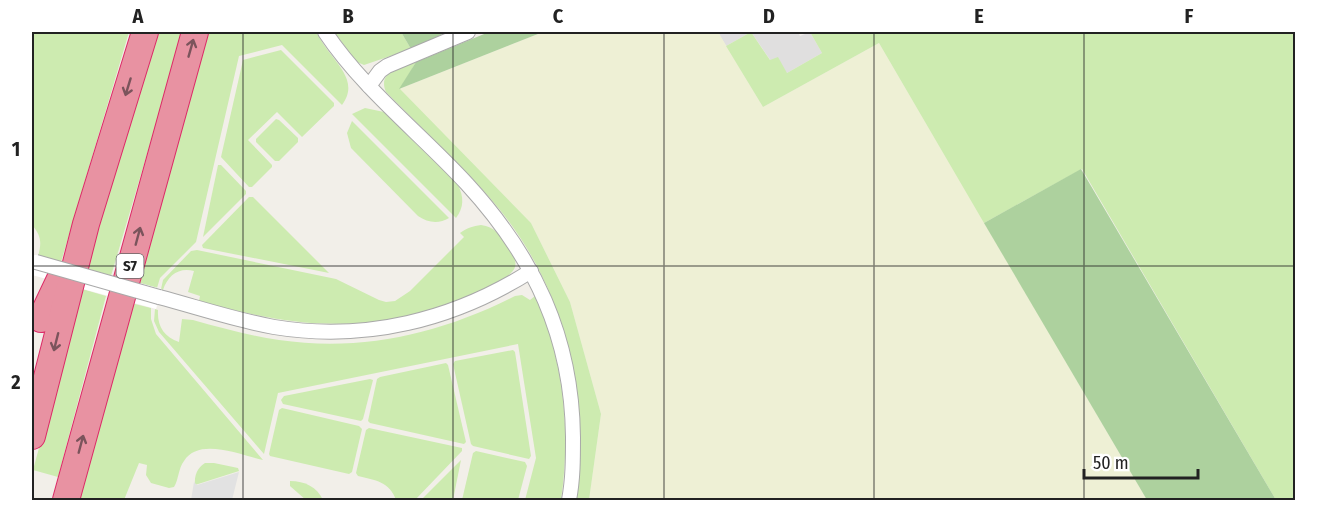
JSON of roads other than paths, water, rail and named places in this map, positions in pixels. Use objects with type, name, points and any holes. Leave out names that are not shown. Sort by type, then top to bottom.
[{"type":"highway","points":[[32,436],[86,224],[145,32]]},
{"type":"highway","name":"S7","points":[[66,501],[195,32]]},
{"type":"highway","points":[[41,319],[86,224]]},
{"type":"street","points":[[325,32],[350,66],[487,207],[511,237],[531,271],[558,336],[569,383],[573,423],[573,471],[569,501]]},
{"type":"street","points":[[369,86],[380,71],[387,66],[468,32]]},
{"type":"street","points":[[34,262],[159,297],[274,326],[302,330],[360,331],[414,322],[450,312],[486,297],[531,271]]}]
